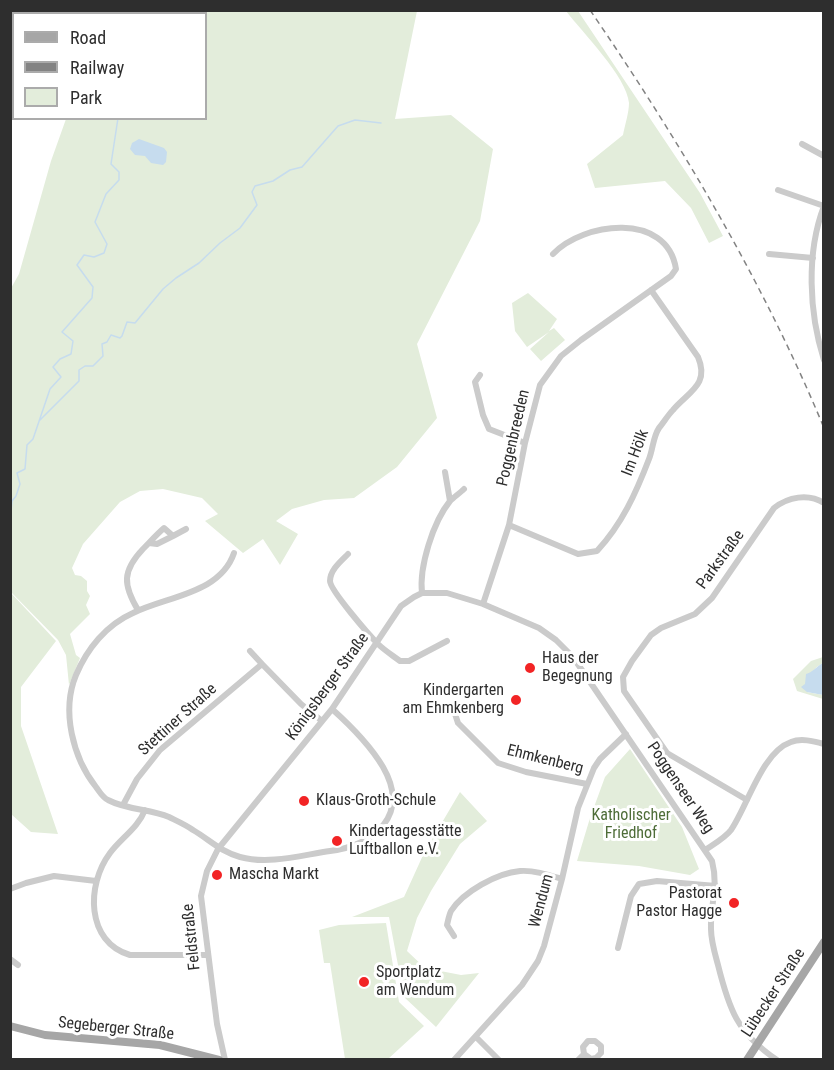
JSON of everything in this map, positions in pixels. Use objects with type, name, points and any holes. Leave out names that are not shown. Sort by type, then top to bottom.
[{"type":"main road","name":"Lübecker Straße","points":[[747,1059],[824,942]]},
{"type":"main road","name":"Segeberger Straße","points":[[10,1026],[45,1035],[160,1045],[219,1059]]},
{"type":"street","points":[[802,144],[824,156]]},
{"type":"street","points":[[777,190],[824,206],[816,231],[813,258],[814,311],[824,360]]},
{"type":"street","name":"Poggenbreeden","points":[[483,604],[509,525],[525,443],[540,385],[561,356],[675,273],[675,260],[666,244],[659,238],[639,229],[595,231],[581,235],[553,254]]},
{"type":"street","points":[[814,249],[822,250]]},
{"type":"street","points":[[769,254],[813,258]]},
{"type":"street","name":"Im Hölk","points":[[509,525],[578,554],[597,551],[612,534],[632,502],[657,432],[673,410],[695,389],[702,378],[703,367],[699,357],[651,290]]},
{"type":"street","points":[[480,375],[475,382],[489,429],[525,443]]},
{"type":"street","points":[[445,472],[450,501]]},
{"type":"street","points":[[464,489],[450,501],[432,536],[424,566],[422,593],[447,593],[483,604]]},
{"type":"street","name":"Parkstraße","points":[[747,800],[668,753],[624,691],[623,677],[651,636],[661,628],[695,614],[712,598],[778,505],[786,501],[809,497],[824,503]]},
{"type":"street","points":[[138,610],[131,598],[126,581],[132,561],[164,528],[173,536]]},
{"type":"street","points":[[149,543],[157,544],[186,530]]},
{"type":"street","points":[[234,553],[226,570],[205,585],[182,596],[126,616],[90,649],[74,679],[69,711],[75,750],[88,777],[106,800],[166,816],[194,830],[218,849],[241,857],[266,860],[341,850],[364,841],[385,824],[392,812],[392,795],[384,768],[360,737],[332,709]]},
{"type":"street","points":[[348,554],[334,569],[330,585],[378,644],[400,661],[409,661],[447,641]]},
{"type":"street","name":"Königsberger Straße","points":[[218,849],[332,709],[378,644],[390,621],[402,606],[422,593]]},
{"type":"street","name":"Poggenseer Weg","points":[[483,604],[534,625],[560,644],[573,657],[705,850],[712,861],[716,886],[711,930],[725,994],[735,1020],[757,1044],[777,1059]]},
{"type":"street","points":[[250,651],[290,693],[322,722]]},
{"type":"street","name":"Stettiner Straße","points":[[123,805],[137,779],[160,750],[262,664]]},
{"type":"street","name":"Ehmkenberg","points":[[452,705],[458,723],[498,763],[526,772],[587,784]]},
{"type":"street","name":"Wendum","points":[[454,1059],[530,976],[538,961],[562,879],[578,808],[587,784],[600,759],[626,734]]},
{"type":"street","points":[[705,850],[730,832],[767,763],[781,746],[794,741],[810,740],[824,744]]},
{"type":"street","points":[[145,810],[131,831],[109,854],[96,881],[95,906],[98,928],[106,942],[118,951],[144,956],[207,955]]},
{"type":"street","name":"Feldstraße","points":[[218,849],[207,871],[201,896],[217,1024],[225,1059]]},
{"type":"street","points":[[454,936],[447,925],[450,912],[470,892],[489,881],[520,871],[536,872],[562,879]]},
{"type":"street","points":[[10,889],[54,876],[96,881]]},
{"type":"street","points":[[618,948],[631,896],[639,885],[657,881],[716,886]]},
{"type":"street","points":[[10,959],[18,965]]},
{"type":"street","points":[[476,1037],[499,1059]]},
{"type":"street","points":[[578,1059],[584,1054]]},
{"type":"green space","points":[[417,11],[395,119],[451,115],[493,149],[480,221],[417,344],[437,418],[397,467],[354,498],[324,500],[292,509],[276,521],[298,534],[280,565],[263,539],[243,553],[205,521],[218,514],[202,498],[163,489],[140,491],[120,502],[83,544],[72,568],[75,575],[87,581],[87,591],[90,596],[86,605],[90,614],[70,634],[76,655],[80,658],[69,685],[66,655],[58,640],[11,592],[10,290],[19,274],[51,161],[66,120],[207,120],[207,12],[79,12]]},
{"type":"green space","points":[[566,11],[578,11],[700,193],[723,236],[709,243],[691,208],[665,181],[595,188],[587,164],[623,135],[629,103],[621,81],[603,55]]},
{"type":"green space","points":[[528,293],[557,319],[549,331],[554,328],[565,340],[541,361],[530,349],[549,332],[527,347],[515,331],[512,303]]},
{"type":"green space","points":[[11,593],[56,641],[21,687],[21,726],[58,834],[31,832],[11,814]]},
{"type":"green space","points":[[823,657],[823,663],[811,675],[807,692],[823,695],[823,699],[797,691],[793,679],[811,661]]},
{"type":"green space","name":"Katholischer Friedhof","points":[[630,749],[682,827],[699,869],[690,875],[639,866],[577,861],[605,777]]},
{"type":"green space","points":[[460,792],[487,821],[460,844],[431,891],[417,918],[407,951],[425,968],[461,975],[479,973],[436,1027],[404,997],[389,917],[352,917],[404,897],[424,853]]},
{"type":"green space","name":"Sportplatz am Wendum","points":[[386,923],[399,1002],[424,1026],[388,1059],[345,1059],[330,963],[324,963],[319,930],[339,925]]},
{"type":"water","points":[[139,139],[164,148],[167,152],[166,162],[163,165],[151,163],[145,156],[135,155],[130,149],[132,143]]},
{"type":"water","points":[[823,663],[823,695],[807,692],[801,687],[805,684],[806,674]]},
{"type":"waterway","points":[[10,521],[12,501],[20,484],[17,473],[25,469],[27,445],[33,439],[50,389],[61,377],[53,367],[60,359],[71,354],[73,341],[62,332],[92,298],[93,287],[77,265],[84,255],[94,257],[104,253],[107,244],[95,222],[106,194],[119,180],[119,172],[111,164],[118,120]]},
{"type":"waterway","points":[[39,421],[79,381],[79,370],[85,366],[93,366],[103,356],[102,344],[107,342],[111,335],[120,338],[127,322],[135,323],[163,289],[199,263],[240,228],[257,205],[252,192],[255,186],[273,181],[290,170],[302,167],[338,126],[355,120],[381,123]]},
{"type":"railway","points":[[590,10],[656,110],[718,213],[775,320],[824,428]]},
{"type":"place","name":"Haus der Begegnung","points":[[530,668]]},
{"type":"place","name":"Kindergarten am Ehmkenberg","points":[[516,700]]},
{"type":"place","name":"Klaus-Groth-Schule","points":[[304,801]]},
{"type":"place","name":"Kindertagesstätte Luftballon e.V.","points":[[337,841]]},
{"type":"place","name":"Mascha Markt","points":[[217,875]]},
{"type":"place","name":"Pastorat Pastor Hagge","points":[[734,903]]},
{"type":"place","name":"Sportplatz am Wendum","points":[[364,982]]}]
